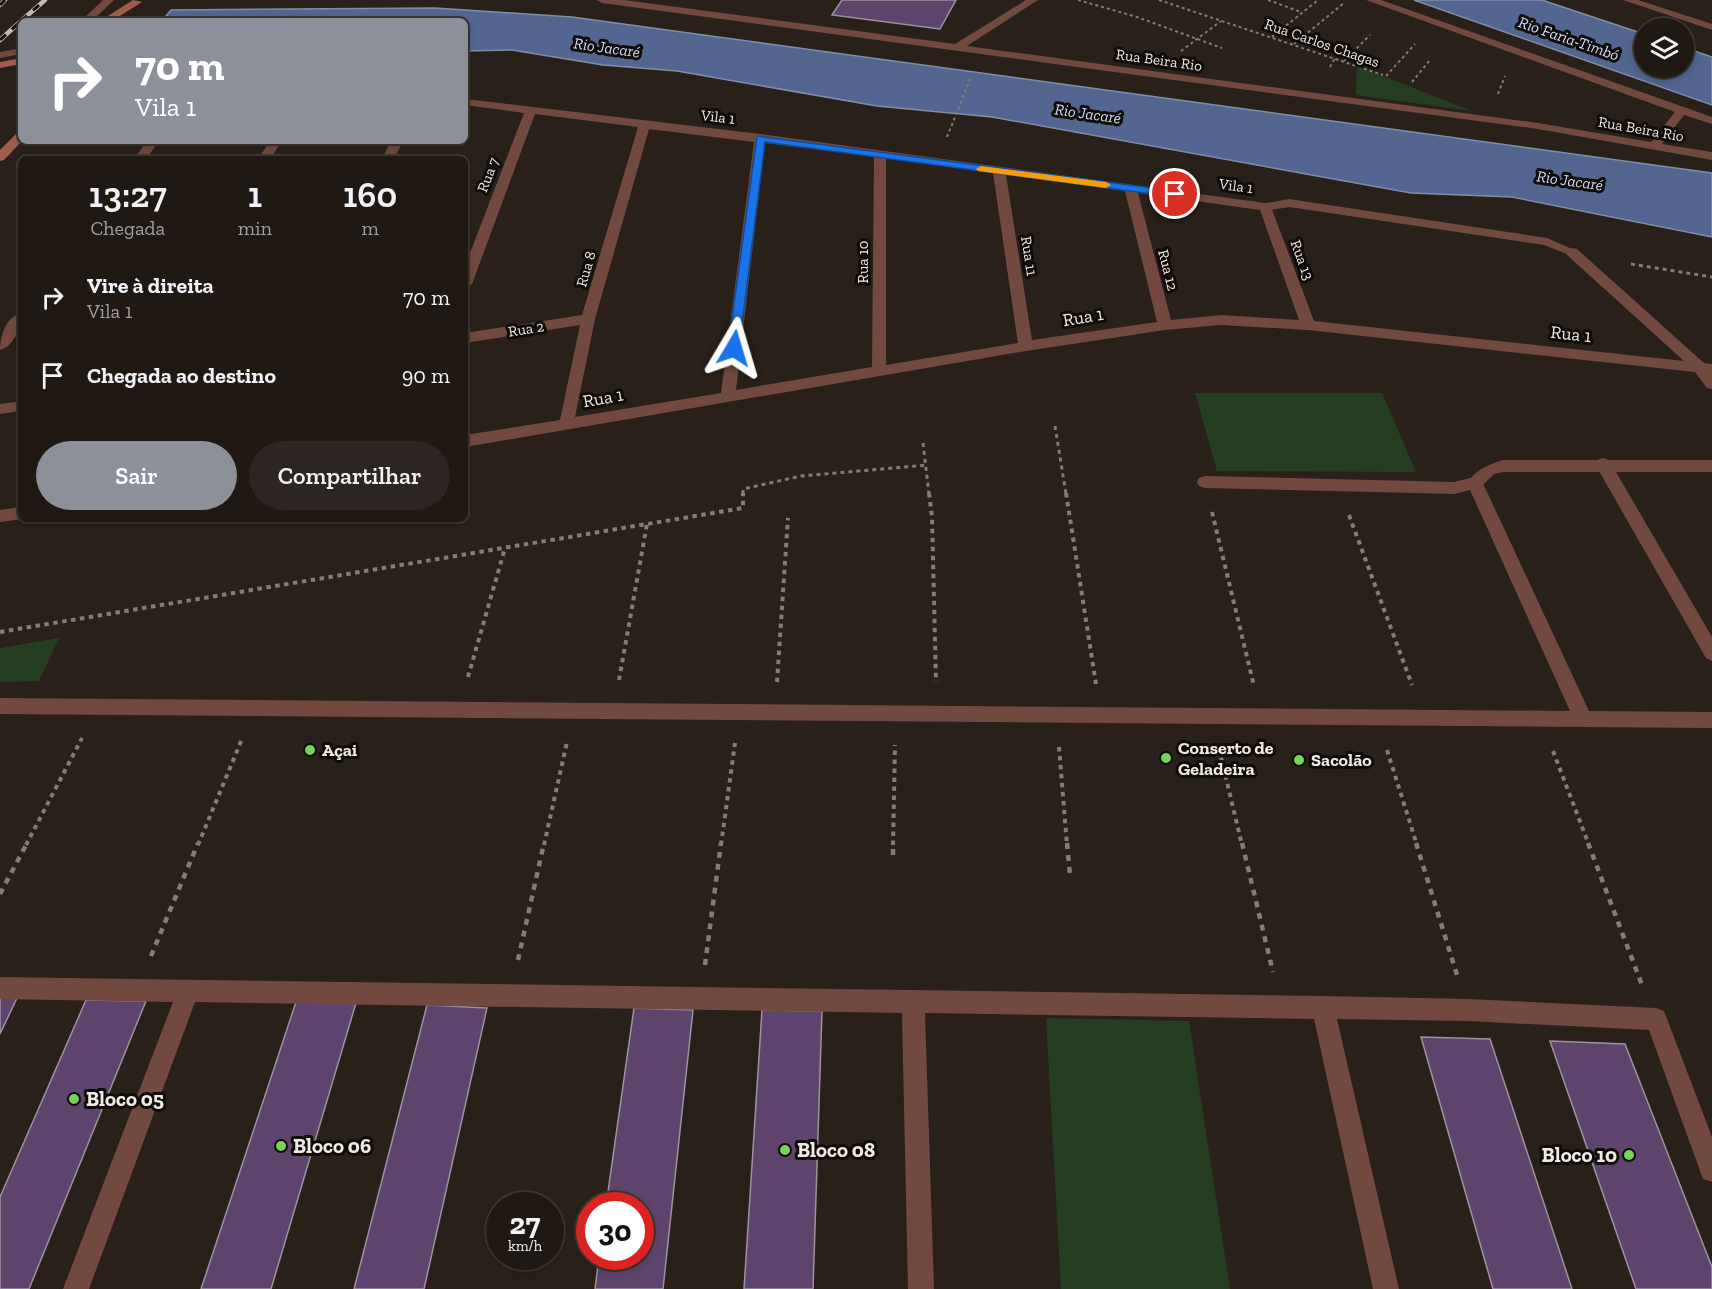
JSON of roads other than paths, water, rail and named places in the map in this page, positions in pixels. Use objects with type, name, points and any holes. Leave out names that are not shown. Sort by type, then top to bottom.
[{"type":"main road","points":[[110,18],[138,1]]},
{"type":"main road","points":[[124,18],[138,1]]},
{"type":"main road","points":[[0,65],[18,62]]},
{"type":"main road","points":[[0,157],[18,138]]},
{"type":"street","points":[[89,18],[109,0]]},
{"type":"street","name":"Rua Beira Rio","points":[[602,0],[958,47],[1221,85],[1488,119],[1712,156]]},
{"type":"street","points":[[958,47],[1033,0]]},
{"type":"street","points":[[1371,0],[1712,121]]},
{"type":"street","points":[[1628,0],[1712,27]]},
{"type":"street","points":[[1656,0],[1670,14]]},
{"type":"street","points":[[0,55],[18,52]]},
{"type":"street","name":"Vila 1","points":[[468,102],[760,138],[1265,207],[1288,203],[1547,242],[1572,252],[1705,368]]},
{"type":"street","points":[[1654,146],[1682,110]]},
{"type":"street","name":"Rua 7","points":[[468,276],[530,111]]},
{"type":"street","name":"Rua 8","points":[[566,425],[588,319],[645,124]]},
{"type":"street","points":[[728,395],[760,138]]},
{"type":"street","name":"Rua 10","points":[[879,371],[880,154]]},
{"type":"street","name":"Rua 11","points":[[999,172],[1026,346]]},
{"type":"street","name":"Rua 12","points":[[1130,188],[1165,325]]},
{"type":"street","name":"Rua 13","points":[[1265,207],[1308,325]]},
{"type":"street","name":"Rua 2","points":[[468,338],[588,319]]},
{"type":"street","name":"Rua 1","points":[[468,441],[1026,346],[1165,325],[1221,320],[1308,325],[1705,368]]},
{"type":"street","points":[[0,345],[18,321]]},
{"type":"street","points":[[1705,368],[1712,384]]},
{"type":"street","points":[[0,409],[18,406]]},
{"type":"street","points":[[1603,464],[1712,653]]},
{"type":"street","points":[[1205,482],[1454,488],[1475,483],[1489,470],[1503,466],[1603,464],[1712,466]]},
{"type":"street","points":[[1475,483],[1583,719]]},
{"type":"street","points":[[0,516],[18,513]]},
{"type":"street","points":[[0,706],[1712,720]]},
{"type":"street","points":[[0,988],[1323,1007],[1468,1010],[1656,1019],[1712,1170]]},
{"type":"street","points":[[76,1289],[188,991]]},
{"type":"street","points":[[912,1002],[921,1289]]},
{"type":"street","points":[[1323,1007],[1386,1289]]},
{"type":"water","name":"Rio Faria-Timbó","points":[[1414,0],[1542,0],[1634,31],[1634,78]]},
{"type":"water","name":"Rio Jacaré","points":[[435,8],[572,17],[1712,173],[1712,237],[1512,197],[1411,193],[992,117],[877,106],[677,71],[603,65],[512,50],[468,51],[468,18],[164,18],[171,10]]},
{"type":"water","points":[[1694,51],[1712,57],[1712,105],[1635,78],[1694,78]]},
{"type":"railway","points":[[0,5],[5,0]]},
{"type":"railway","points":[[24,18],[45,0]]},
{"type":"railway","points":[[0,40],[18,24]]},
{"type":"place","name":"Açai","points":[[310,750]]},
{"type":"place","name":"Conserto de Geladeira","points":[[1166,758]]},
{"type":"place","name":"Sacolão","points":[[1299,760]]},
{"type":"place","name":"Bloco 05","points":[[74,1099]]},
{"type":"place","name":"Bloco 06","points":[[281,1146]]},
{"type":"place","name":"Bloco 08","points":[[785,1150]]},
{"type":"place","name":"Bloco 10","points":[[1629,1155]]}]
